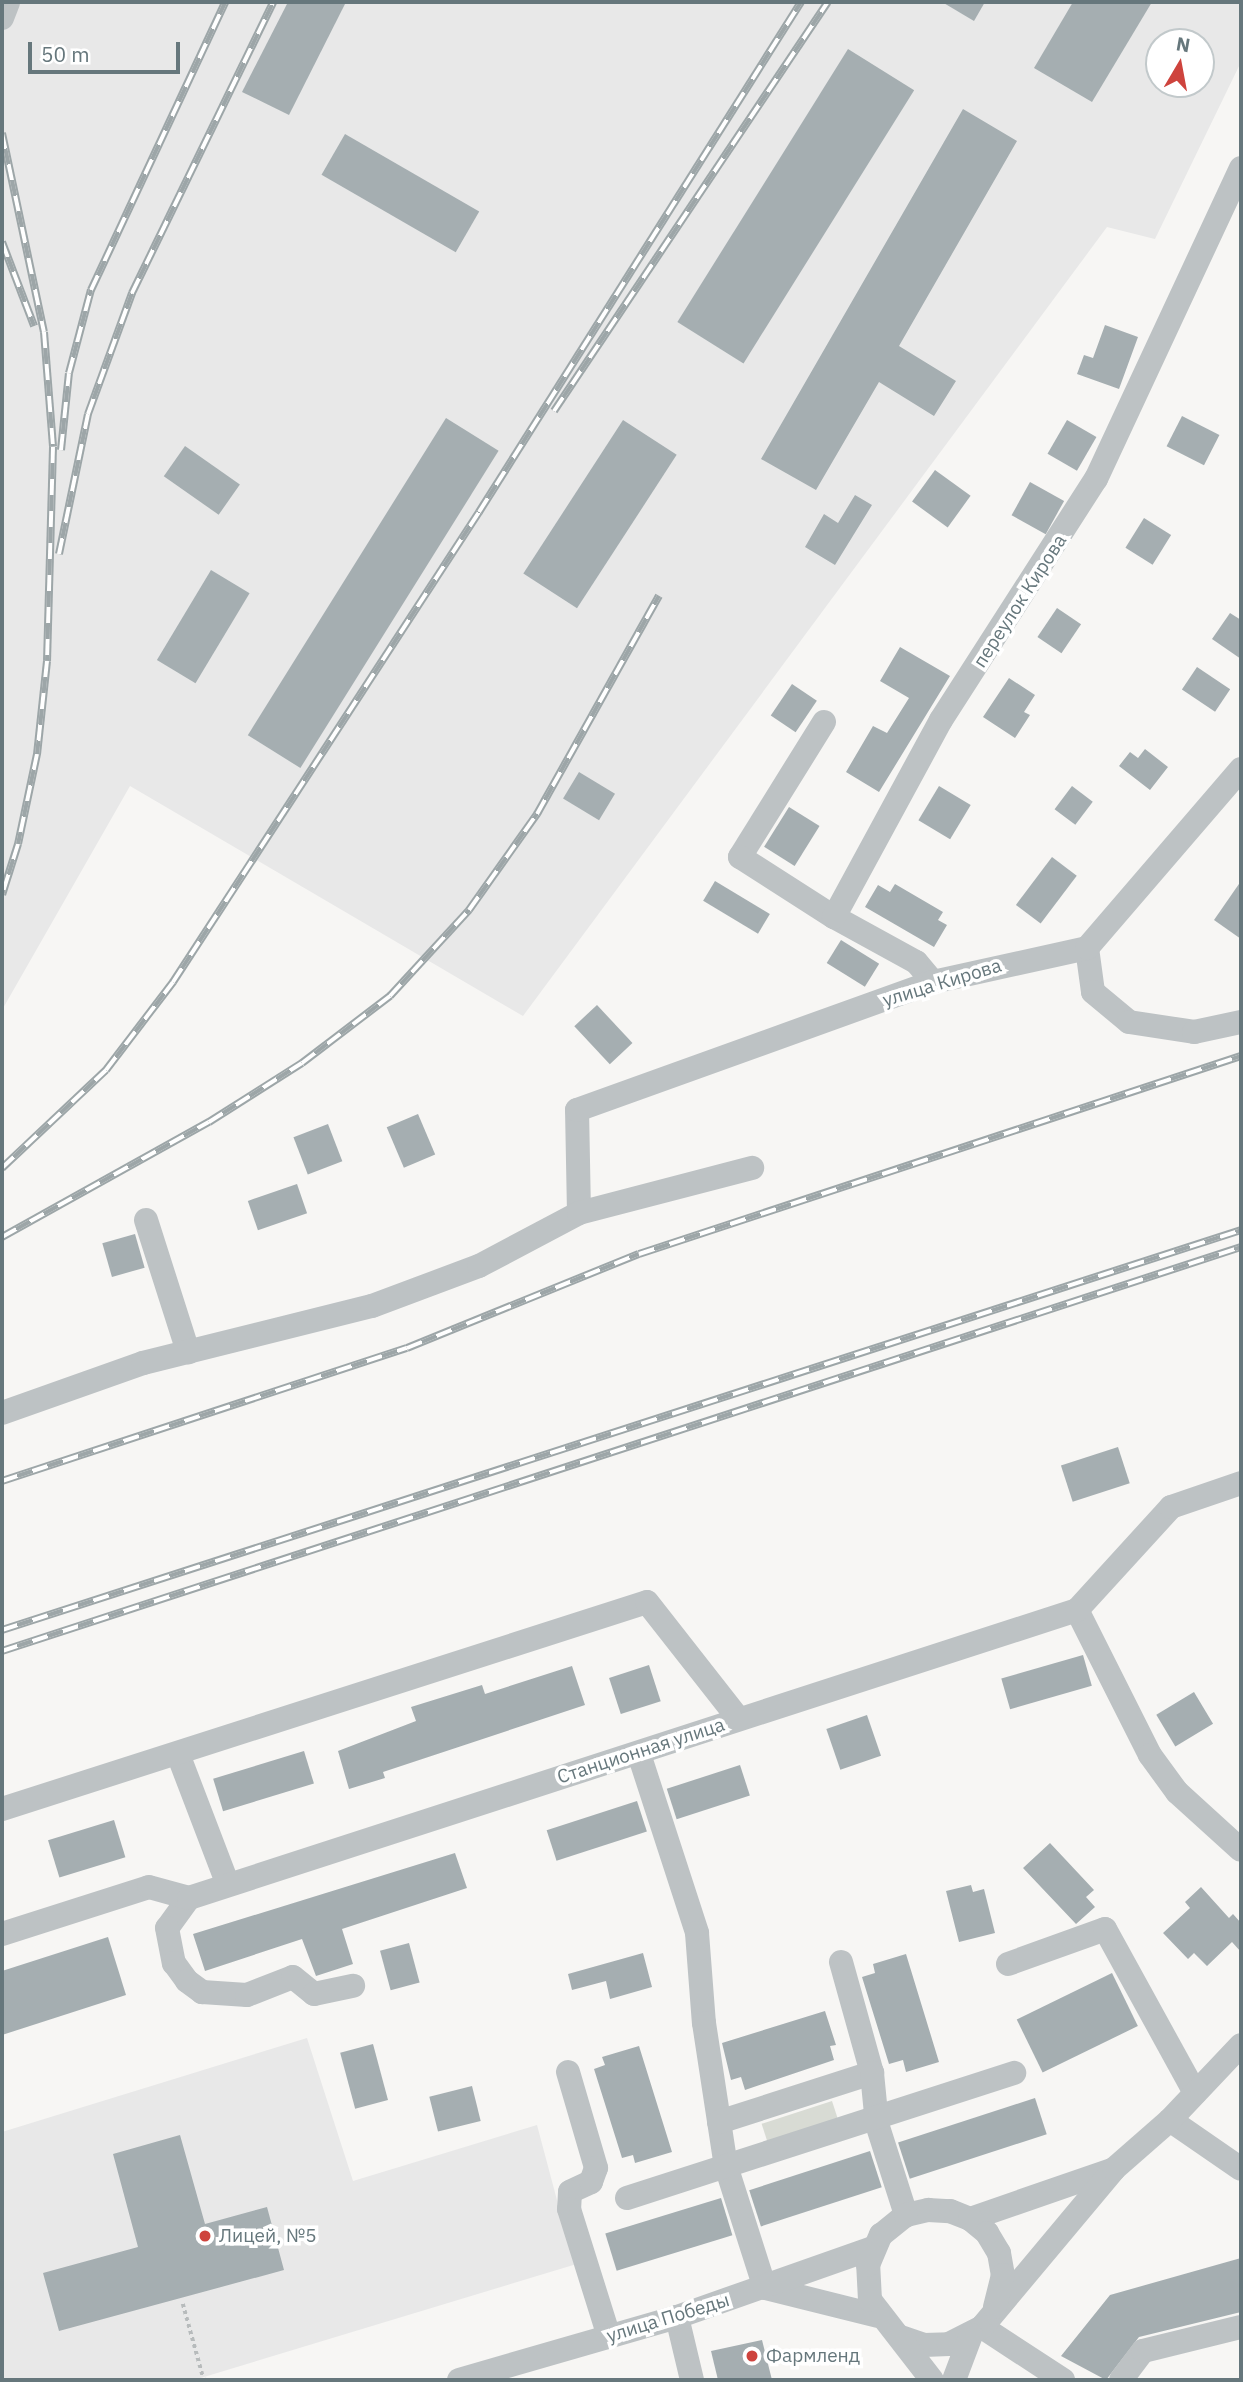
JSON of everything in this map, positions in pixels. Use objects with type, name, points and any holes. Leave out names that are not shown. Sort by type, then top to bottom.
[{"type":"street","points":[[2,18],[8,2]]},
{"type":"street","name":"переулок Кирова","points":[[834,917],[941,720],[1096,479],[1241,168]]},
{"type":"street","points":[[824,722],[740,857],[834,917],[916,962],[933,982]]},
{"type":"street","points":[[1241,769],[1087,948],[1093,992],[1129,1022],[1194,1032],[1241,1022]]},
{"type":"street","name":"улица Кирова","points":[[579,1213],[577,1110],[933,982],[1087,948]]},
{"type":"street","points":[[2,1413],[188,1352],[372,1306],[479,1266],[579,1213],[752,1168]]},
{"type":"street","points":[[146,1220],[188,1352]]},
{"type":"street","name":"Станционная улица","points":[[189,1898],[227,1882],[639,1754],[738,1718],[1077,1610],[1171,1507],[1241,1483]]},
{"type":"street","points":[[2,1809],[647,1602],[738,1718]]},
{"type":"street","points":[[1077,1610],[1150,1755],[1177,1792],[1241,1850]]},
{"type":"street","points":[[178,1754],[227,1882]]},
{"type":"street","points":[[639,1754],[696,1933],[726,2166],[765,2288],[878,2316]]},
{"type":"street","points":[[2,1934],[149,1887],[189,1898],[167,1928],[174,1963],[187,1982],[202,1992],[247,1995],[293,1977],[314,1994],[353,1986]]},
{"type":"street","points":[[1007,1964],[1105,1929],[1195,2093]]},
{"type":"street","points":[[841,1962],[872,2073],[876,2118],[906,2215]]},
{"type":"street","points":[[901,2337],[924,2345],[948,2344],[981,2327],[1114,2169],[1170,2120],[1241,2045]]},
{"type":"street","points":[[568,2072],[596,2168],[591,2182],[570,2193],[569,2209],[609,2336]]},
{"type":"street","points":[[719,2122],[872,2073]]},
{"type":"street","points":[[627,2198],[1014,2073]]},
{"type":"street","points":[[1170,2120],[1241,2169]]},
{"type":"street","points":[[970,2219],[1114,2169]]},
{"type":"street","points":[[932,2380],[901,2337],[878,2316],[866,2283],[873,2248],[892,2224],[906,2215],[950,2211],[970,2219],[987,2233],[999,2253],[1003,2275],[1000,2297],[954,2380]]},
{"type":"street","name":"улица Победы","points":[[459,2380],[677,2317],[873,2248]]},
{"type":"street","points":[[677,2317],[692,2380]]},
{"type":"street","points":[[981,2327],[1063,2380]]},
{"type":"street","points":[[1121,2380],[1143,2351],[1241,2327]]},
{"type":"path","points":[[183,2304],[204,2380]]},
{"type":"shaded area","points":[[2,2],[1241,2],[1241,62],[1155,239],[1107,227],[523,1016],[130,786],[2,1010]]},
{"type":"shaded area","points":[[307,2038],[353,2181],[537,2125],[574,2264],[580,2263],[194,2380],[2,2380],[2,2132]]},
{"type":"shaded area","points":[[832,2101],[840,2125],[769,2148],[762,2124]]},
{"type":"building","points":[[288,2],[346,2],[289,115],[242,92]]},
{"type":"building","points":[[942,2],[985,2],[974,21]]},
{"type":"building","points":[[1073,2],[1152,2],[1092,102],[1034,68]]},
{"type":"building","points":[[848,49],[914,90],[744,363],[677,322]]},
{"type":"building","points":[[963,109],[1017,141],[899,346],[956,381],[934,416],[879,382],[816,490],[761,459]]},
{"type":"building","points":[[345,134],[479,212],[456,252],[322,175]]},
{"type":"building","points":[[1105,325],[1138,337],[1119,389],[1077,374],[1084,355],[1093,358]]},
{"type":"building","points":[[1182,416],[1219,435],[1204,465],[1167,446]]},
{"type":"building","points":[[446,418],[499,451],[300,768],[248,735]]},
{"type":"building","points":[[623,420],[677,455],[577,608],[523,573]]},
{"type":"building","points":[[1067,420],[1096,437],[1077,471],[1048,454]]},
{"type":"building","points":[[185,446],[240,484],[219,515],[164,476]]},
{"type":"building","points":[[935,470],[971,496],[948,527],[912,502]]},
{"type":"building","points":[[1030,482],[1064,501],[1046,534],[1012,515]]},
{"type":"building","points":[[855,495],[872,505],[835,565],[805,547],[824,514],[838,523]]},
{"type":"building","points":[[1144,518],[1171,535],[1153,565],[1125,548]]},
{"type":"building","points":[[211,570],[250,593],[195,683],[157,660]]},
{"type":"building","points":[[1057,608],[1081,624],[1061,653],[1037,637]]},
{"type":"building","points":[[1230,613],[1241,620],[1241,659],[1212,639]]},
{"type":"building","points":[[900,647],[950,676],[879,792],[846,772],[873,726],[887,733],[909,698],[880,681]]},
{"type":"building","points":[[1197,667],[1230,689],[1215,712],[1182,689]]},
{"type":"building","points":[[1009,678],[1035,695],[1024,712],[1030,715],[1015,738],[983,717]]},
{"type":"building","points":[[792,684],[817,701],[796,732],[771,716]]},
{"type":"building","points":[[1145,749],[1168,767],[1150,790],[1119,766],[1130,752],[1138,758]]},
{"type":"building","points":[[579,772],[615,794],[599,820],[563,799]]},
{"type":"building","points":[[939,786],[971,805],[950,839],[918,820]]},
{"type":"building","points":[[1072,786],[1093,802],[1075,825],[1055,809]]},
{"type":"building","points":[[789,807],[820,826],[795,866],[764,847]]},
{"type":"building","points":[[1052,857],[1077,876],[1041,924],[1016,905]]},
{"type":"building","points":[[715,881],[770,914],[758,934],[703,901]]},
{"type":"building","points":[[1241,881],[1241,939],[1214,920]]},
{"type":"building","points":[[895,884],[943,912],[938,920],[947,925],[934,947],[865,907],[878,885],[890,892]]},
{"type":"building","points":[[841,940],[879,964],[865,987],[827,963]]},
{"type":"building","points":[[597,1005],[632,1043],[610,1064],[574,1026]]},
{"type":"building","points":[[418,1114],[435,1155],[404,1168],[387,1127]]},
{"type":"building","points":[[328,1124],[342,1161],[308,1175],[293,1137]]},
{"type":"building","points":[[297,1184],[307,1213],[258,1230],[248,1201]]},
{"type":"building","points":[[135,1234],[145,1268],[112,1277],[102,1243]]},
{"type":"building","points":[[1118,1447],[1130,1483],[1073,1502],[1061,1466]]},
{"type":"building","points":[[1083,1655],[1092,1686],[1010,1709],[1001,1678]]},
{"type":"building","points":[[649,1665],[661,1701],[621,1714],[609,1678]]},
{"type":"building","points":[[572,1666],[585,1705],[383,1772],[385,1778],[349,1789],[338,1751],[416,1721],[411,1707],[482,1685],[485,1694]]},
{"type":"building","points":[[1194,1692],[1213,1724],[1175,1746],[1156,1715]]},
{"type":"building","points":[[867,1715],[881,1756],[840,1770],[826,1729]]},
{"type":"building","points":[[304,1751],[314,1784],[223,1811],[213,1779]]},
{"type":"building","points":[[740,1765],[750,1795],[677,1819],[667,1789]]},
{"type":"building","points":[[637,1801],[647,1831],[557,1861],[547,1830]]},
{"type":"building","points":[[114,1820],[125,1857],[59,1877],[48,1840]]},
{"type":"building","points":[[1050,1843],[1094,1890],[1086,1897],[1095,1907],[1076,1924],[1023,1868]]},
{"type":"building","points":[[455,1853],[467,1888],[342,1929],[353,1964],[316,1976],[302,1939],[205,1971],[193,1934]]},
{"type":"building","points":[[971,1885],[973,1892],[984,1889],[995,1933],[959,1942],[946,1891]]},
{"type":"building","points":[[1201,1887],[1229,1918],[1233,1914],[1241,1923],[1241,1952],[1232,1942],[1207,1966],[1194,1953],[1188,1959],[1163,1933],[1190,1908],[1185,1902]]},
{"type":"building","points":[[108,1937],[126,1995],[2,2035],[2,1971]]},
{"type":"building","points":[[409,1943],[420,1983],[391,1990],[380,1951]]},
{"type":"building","points":[[643,1953],[652,1987],[610,1999],[606,1981],[572,1990],[568,1974]]},
{"type":"building","points":[[906,1954],[939,2062],[906,2072],[903,2060],[889,2064],[862,1977],[875,1973],[873,1964]]},
{"type":"building","points":[[1112,1973],[1138,2026],[1043,2072],[1017,2019]]},
{"type":"building","points":[[825,2011],[836,2045],[830,2046],[834,2060],[745,2090],[741,2077],[731,2080],[722,2043]]},
{"type":"building","points":[[373,2044],[388,2100],[355,2109],[340,2053]]},
{"type":"building","points":[[639,2046],[672,2152],[635,2163],[633,2155],[622,2158],[594,2069],[605,2065],[602,2057]]},
{"type":"building","points":[[472,2086],[481,2121],[438,2132],[429,2097]]},
{"type":"building","points":[[1035,2098],[1047,2134],[910,2179],[898,2142]]},
{"type":"building","name":"Лицей, №5","points":[[180,2135],[205,2224],[267,2207],[284,2270],[59,2331],[43,2273],[138,2247],[113,2154]]},
{"type":"building","points":[[870,2151],[882,2187],[761,2226],[749,2190]]},
{"type":"building","points":[[721,2198],[732,2235],[617,2271],[605,2233]]},
{"type":"building","points":[[1241,2258],[1241,2312],[1139,2337],[1106,2380],[1061,2356],[1110,2295]]},
{"type":"building","points":[[762,2340],[772,2380],[718,2380],[711,2351]]},
{"type":"railway","points":[[61,450],[69,373],[91,290],[225,2]]},
{"type":"railway","points":[[59,554],[88,414],[132,293],[273,2]]},
{"type":"railway","points":[[2,1168],[106,1070],[173,982],[479,512],[801,2]]},
{"type":"railway","points":[[554,411],[828,2]]},
{"type":"railway","points":[[2,133],[44,332],[53,447],[47,661],[37,754],[18,844],[2,895]]},
{"type":"railway","points":[[2,242],[34,326]]},
{"type":"railway","points":[[2,1237],[209,1122],[302,1063],[390,996],[469,910],[537,814],[659,596]]},
{"type":"railway","points":[[2,1481],[407,1348],[639,1254],[1241,1056]]},
{"type":"railway","points":[[2,1630],[1241,1230]]},
{"type":"railway","points":[[2,1651],[1241,1247]]},
{"type":"place","name":"Лицей, №5","points":[[205,2236]]},
{"type":"place","name":"Фармленд","points":[[752,2356]]}]
